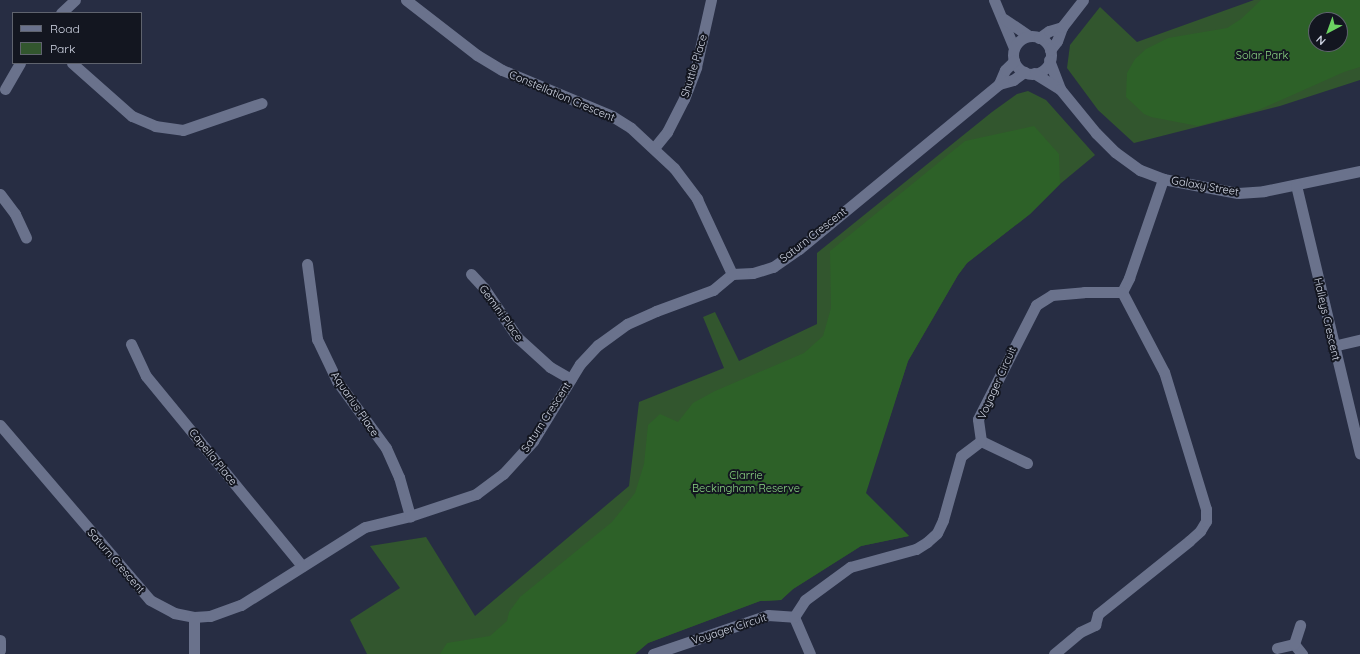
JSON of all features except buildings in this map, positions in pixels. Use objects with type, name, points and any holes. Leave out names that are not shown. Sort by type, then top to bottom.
[{"type":"street","points":[[62,12],[75,0]]},
{"type":"street","name":"Constellation Crescent","points":[[406,0],[477,55],[502,70],[612,116],[654,148],[674,168],[697,199],[732,274]]},
{"type":"street","name":"Shuttle Place","points":[[654,148],[667,132],[684,99],[696,67],[711,0]]},
{"type":"street","points":[[994,0],[1004,19],[1014,48],[1014,61],[1029,73],[1044,69],[1062,27],[1084,0]]},
{"type":"street","points":[[1004,19],[1034,37],[1049,55]]},
{"type":"street","points":[[1014,48],[1019,41],[1062,27]]},
{"type":"street","name":"Galaxy Street","points":[[1049,55],[1060,89],[1096,133],[1115,152],[1140,170],[1163,179],[1238,193],[1296,185],[1360,171]]},
{"type":"street","name":"Saturn Crescent","points":[[999,84],[1005,70],[1014,61]]},
{"type":"street","points":[[5,89],[19,64]]},
{"type":"street","points":[[73,64],[132,116],[155,126],[183,130],[262,103]]},
{"type":"street","name":"Galaxy Street","points":[[1029,73],[1060,89]]},
{"type":"street","name":"Saturn Crescent","points":[[0,424],[150,600],[174,613],[194,617],[210,616],[241,605],[365,527],[410,516],[476,494],[503,474],[533,441],[580,364],[598,345],[627,324],[656,311],[713,290],[732,274],[753,273],[772,267],[799,249],[999,84],[1029,73]]},
{"type":"street","points":[[1054,654],[1080,632],[1095,625],[1098,614],[1189,541],[1200,531],[1206,521],[1206,509],[1164,372],[1122,292],[1129,278],[1163,179]]},
{"type":"street","name":"Halleys Crescent","points":[[1296,185],[1333,346],[1360,453]]},
{"type":"street","points":[[0,194],[15,214],[26,238]]},
{"type":"street","name":"Aquarius Place","points":[[307,264],[317,339],[337,382],[386,448],[399,477],[410,516]]},
{"type":"street","name":"Gemini Place","points":[[471,274],[521,341],[550,368],[571,379]]},
{"type":"street","name":"Voyager Circuit","points":[[981,441],[978,419],[1027,319],[1036,305],[1052,295],[1084,292],[1122,292]]},
{"type":"street","points":[[1333,346],[1360,340]]},
{"type":"street","name":"Capella Place","points":[[131,344],[146,376],[302,566]]},
{"type":"street","points":[[810,654],[794,617],[805,600],[850,567],[865,561],[916,549],[937,533],[944,520],[961,456],[981,441],[1027,463]]},
{"type":"street","name":"Voyager Circuit","points":[[653,654],[768,616],[794,617]]},
{"type":"street","points":[[194,617],[194,654]]},
{"type":"street","points":[[1294,644],[1300,625]]},
{"type":"street","points":[[0,640],[0,650]]},
{"type":"street","points":[[1277,648],[1294,644]]},
{"type":"street","points":[[1294,644],[1302,654]]},
{"type":"green space","name":"Solar Park","points":[[1254,0],[1360,0],[1360,80],[1280,106],[1134,143],[1098,110],[1067,68],[1070,45],[1100,7],[1137,42]]},
{"type":"green space","name":"Solar Park","points":[[1261,0],[1360,0],[1360,67],[1344,72],[1261,109],[1198,126],[1151,117],[1144,114],[1126,97],[1127,73],[1135,59],[1146,49],[1168,38],[1227,28],[1241,19]]},
{"type":"green space","name":"Clarrie Beckingham Reserve","points":[[1028,91],[1046,100],[1095,155],[1060,184],[1030,214],[967,263],[958,275],[908,361],[865,493],[909,536],[861,546],[793,589],[781,600],[760,601],[648,643],[635,654],[367,654],[350,620],[400,588],[370,546],[426,537],[475,616],[629,486],[639,402],[724,368],[703,317],[715,312],[739,361],[817,324],[817,253],[992,112],[1017,94]]},
{"type":"green space","name":"Clarrie Beckingham Reserve","points":[[1034,126],[1059,154],[1060,184],[1030,214],[967,263],[958,275],[908,361],[866,493],[909,536],[861,546],[793,589],[781,600],[760,601],[648,643],[635,654],[440,654],[447,643],[490,636],[507,621],[509,612],[520,597],[612,522],[635,493],[644,464],[648,425],[660,414],[678,422],[693,403],[715,391],[804,353],[823,336],[831,308],[830,251],[965,141]]}]
